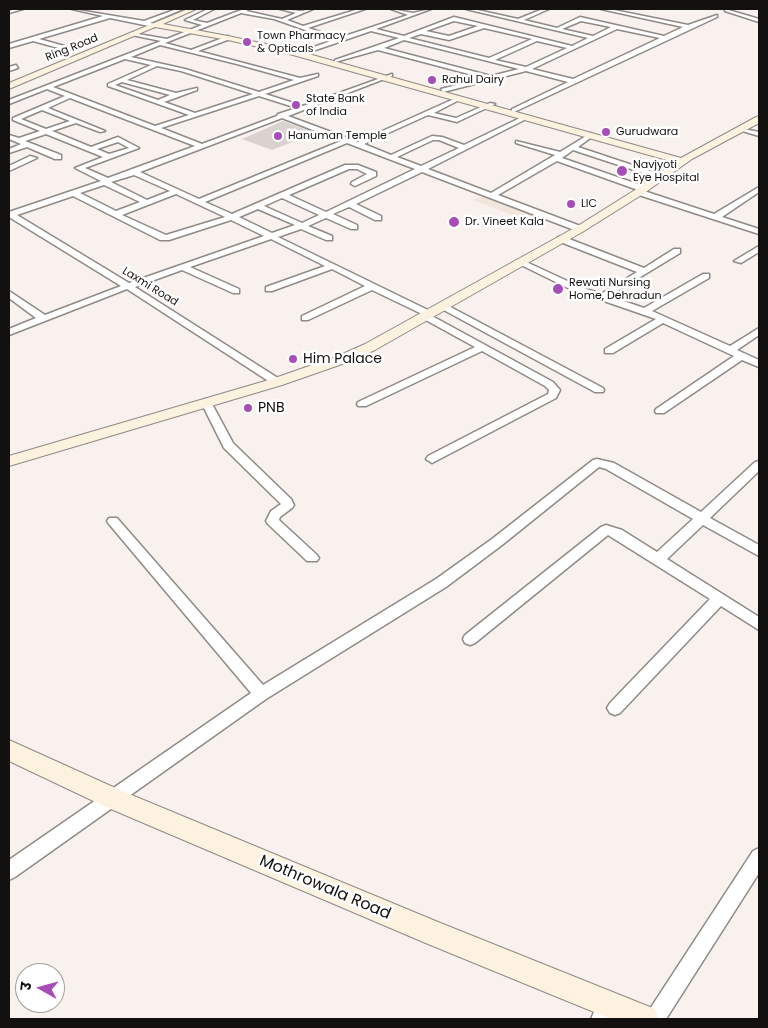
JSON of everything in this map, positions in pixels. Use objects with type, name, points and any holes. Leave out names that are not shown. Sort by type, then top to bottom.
[{"type":"main road","name":"Ring Road","points":[[9,85],[150,25],[193,9]]},
{"type":"main road","name":"Ring Road","points":[[9,85],[134,34],[150,25]]},
{"type":"main road","points":[[150,25],[193,29],[248,38],[304,52],[458,99],[514,110],[685,159]]},
{"type":"main road","points":[[193,29],[443,90],[526,117],[685,159]]},
{"type":"main road","points":[[9,461],[277,382],[343,359],[370,347],[518,262],[580,229],[685,159],[759,120]]},
{"type":"main road","name":"Mothrowala Road","points":[[9,750],[114,799],[437,935],[607,1013],[645,1019]]},
{"type":"street","points":[[9,12],[21,9]]},
{"type":"street","points":[[74,9],[150,25],[181,9]]},
{"type":"street","points":[[208,24],[188,20],[212,9]]},
{"type":"street","points":[[9,102],[248,9]]},
{"type":"street","points":[[282,9],[302,13]]},
{"type":"street","points":[[284,20],[311,9]]},
{"type":"street","points":[[304,27],[363,9]]},
{"type":"street","points":[[393,9],[412,14]]},
{"type":"street","points":[[304,52],[429,9]]},
{"type":"street","points":[[468,9],[595,38]]},
{"type":"street","points":[[486,13],[495,9]]},
{"type":"street","points":[[534,9],[545,10]]},
{"type":"street","points":[[603,9],[688,27]]},
{"type":"street","points":[[520,20],[545,10]]},
{"type":"street","points":[[728,10],[759,21]]},
{"type":"street","points":[[336,11],[346,14]]},
{"type":"street","points":[[241,12],[284,20],[338,40]]},
{"type":"street","points":[[640,16],[648,12]]},
{"type":"street","points":[[9,46],[110,16]]},
{"type":"street","points":[[514,110],[715,16]]},
{"type":"street","points":[[337,61],[378,48],[454,19],[574,48]]},
{"type":"street","points":[[558,29],[580,19],[665,38]]},
{"type":"street","points":[[421,32],[449,38],[485,26]]},
{"type":"street","points":[[443,90],[527,69],[616,27]]},
{"type":"street","points":[[370,29],[576,82]]},
{"type":"street","points":[[134,34],[166,40]]},
{"type":"street","points":[[193,51],[228,38]]},
{"type":"street","points":[[33,39],[66,48]]},
{"type":"street","points":[[490,60],[537,39]]},
{"type":"street","points":[[157,43],[300,80]]},
{"type":"street","points":[[378,48],[493,78]]},
{"type":"street","points":[[125,57],[183,70],[302,107]]},
{"type":"street","points":[[157,64],[110,85],[195,115]]},
{"type":"street","points":[[9,70],[16,67]]},
{"type":"street","points":[[156,128],[316,75]]},
{"type":"street","points":[[10,214],[134,172],[280,115],[387,77]]},
{"type":"street","points":[[122,80],[176,95]]},
{"type":"street","points":[[47,88],[201,146]]},
{"type":"street","points":[[158,102],[195,89]]},
{"type":"street","points":[[70,96],[15,119],[109,157]]},
{"type":"street","points":[[357,145],[458,99]]},
{"type":"street","points":[[427,113],[456,120],[489,105]]},
{"type":"street","points":[[40,107],[102,131]]},
{"type":"street","points":[[280,115],[580,229]]},
{"type":"street","points":[[9,332],[128,286],[301,226],[422,170],[463,147],[526,117]]},
{"type":"street","points":[[18,141],[76,121]]},
{"type":"street","points":[[741,129],[759,134]]},
{"type":"street","points":[[491,196],[591,135]]},
{"type":"street","points":[[9,137],[58,157]]},
{"type":"street","points":[[390,158],[432,138],[463,147]]},
{"type":"street","points":[[91,149],[118,139],[135,148],[79,168],[147,203]]},
{"type":"street","points":[[198,202],[346,141]]},
{"type":"street","points":[[518,142],[641,190],[759,232]]},
{"type":"street","points":[[9,151],[26,145]]},
{"type":"street","points":[[572,147],[661,176]]},
{"type":"street","points":[[9,169],[33,158]]},
{"type":"street","points":[[73,193],[162,238],[232,217],[351,166],[373,174],[355,184]]},
{"type":"street","points":[[134,172],[178,191],[373,286],[549,384],[555,390],[552,396],[432,458]]},
{"type":"street","points":[[330,175],[338,178]]},
{"type":"street","points":[[347,181],[376,192]]},
{"type":"street","points":[[716,217],[759,189]]},
{"type":"street","points":[[116,214],[178,191]]},
{"type":"street","points":[[282,195],[354,227]]},
{"type":"street","points":[[350,204],[378,218]]},
{"type":"street","points":[[258,206],[329,238]]},
{"type":"street","name":"Laxmi Road","points":[[10,214],[128,286],[277,382]]},
{"type":"street","points":[[561,239],[644,271]]},
{"type":"street","points":[[738,260],[759,250]]},
{"type":"street","points":[[602,297],[676,252]]},
{"type":"street","points":[[518,262],[575,288],[663,319],[759,364]]},
{"type":"street","points":[[269,289],[333,266]]},
{"type":"street","points":[[182,267],[236,291]]},
{"type":"street","points":[[644,312],[706,276]]},
{"type":"street","points":[[305,318],[373,286]]},
{"type":"street","points":[[9,294],[44,319]]},
{"type":"street","points":[[443,306],[600,390]]},
{"type":"street","points":[[609,351],[663,319]]},
{"type":"street","points":[[731,350],[759,331]]},
{"type":"street","points":[[362,404],[482,347]]},
{"type":"street","points":[[660,410],[742,355]]},
{"type":"street","points":[[206,402],[228,445],[287,502],[286,508],[275,514],[272,520],[312,558]]},
{"type":"street","points":[[9,871],[261,694],[441,583],[497,542],[597,463],[610,466],[759,551]]},
{"type":"street","points":[[657,560],[758,467]]},
{"type":"street","points":[[113,521],[261,694]]},
{"type":"street","points":[[470,639],[601,532],[606,530],[618,533],[657,560],[759,624]]},
{"type":"street","points":[[614,708],[719,599]]},
{"type":"street","points":[[655,1019],[759,857]]},
{"type":"shaded area","points":[[483,196],[539,217],[534,223],[473,200]]},
{"type":"building","name":"Hanuman Temple","points":[[283,121],[315,133],[272,150],[242,139]]},
{"type":"place","name":"Town Pharmacy & Opticals","points":[[247,42]]},
{"type":"place","name":"Rahul Dairy","points":[[432,80]]},
{"type":"place","name":"State Bank of India","points":[[296,105]]},
{"type":"place","name":"Gurudwara","points":[[606,132]]},
{"type":"place","name":"Hanuman Temple","points":[[278,136]]},
{"type":"place","name":"Navjyoti Eye Hospital","points":[[622,171]]},
{"type":"place","name":"LIC","points":[[571,204]]},
{"type":"place","name":"Dr. Vineet Kala","points":[[454,222]]},
{"type":"place","name":"Rewati Nursing Home, Dehradun","points":[[558,289]]},
{"type":"place","name":"Him Palace","points":[[293,359]]},
{"type":"place","name":"PNB","points":[[248,408]]}]
